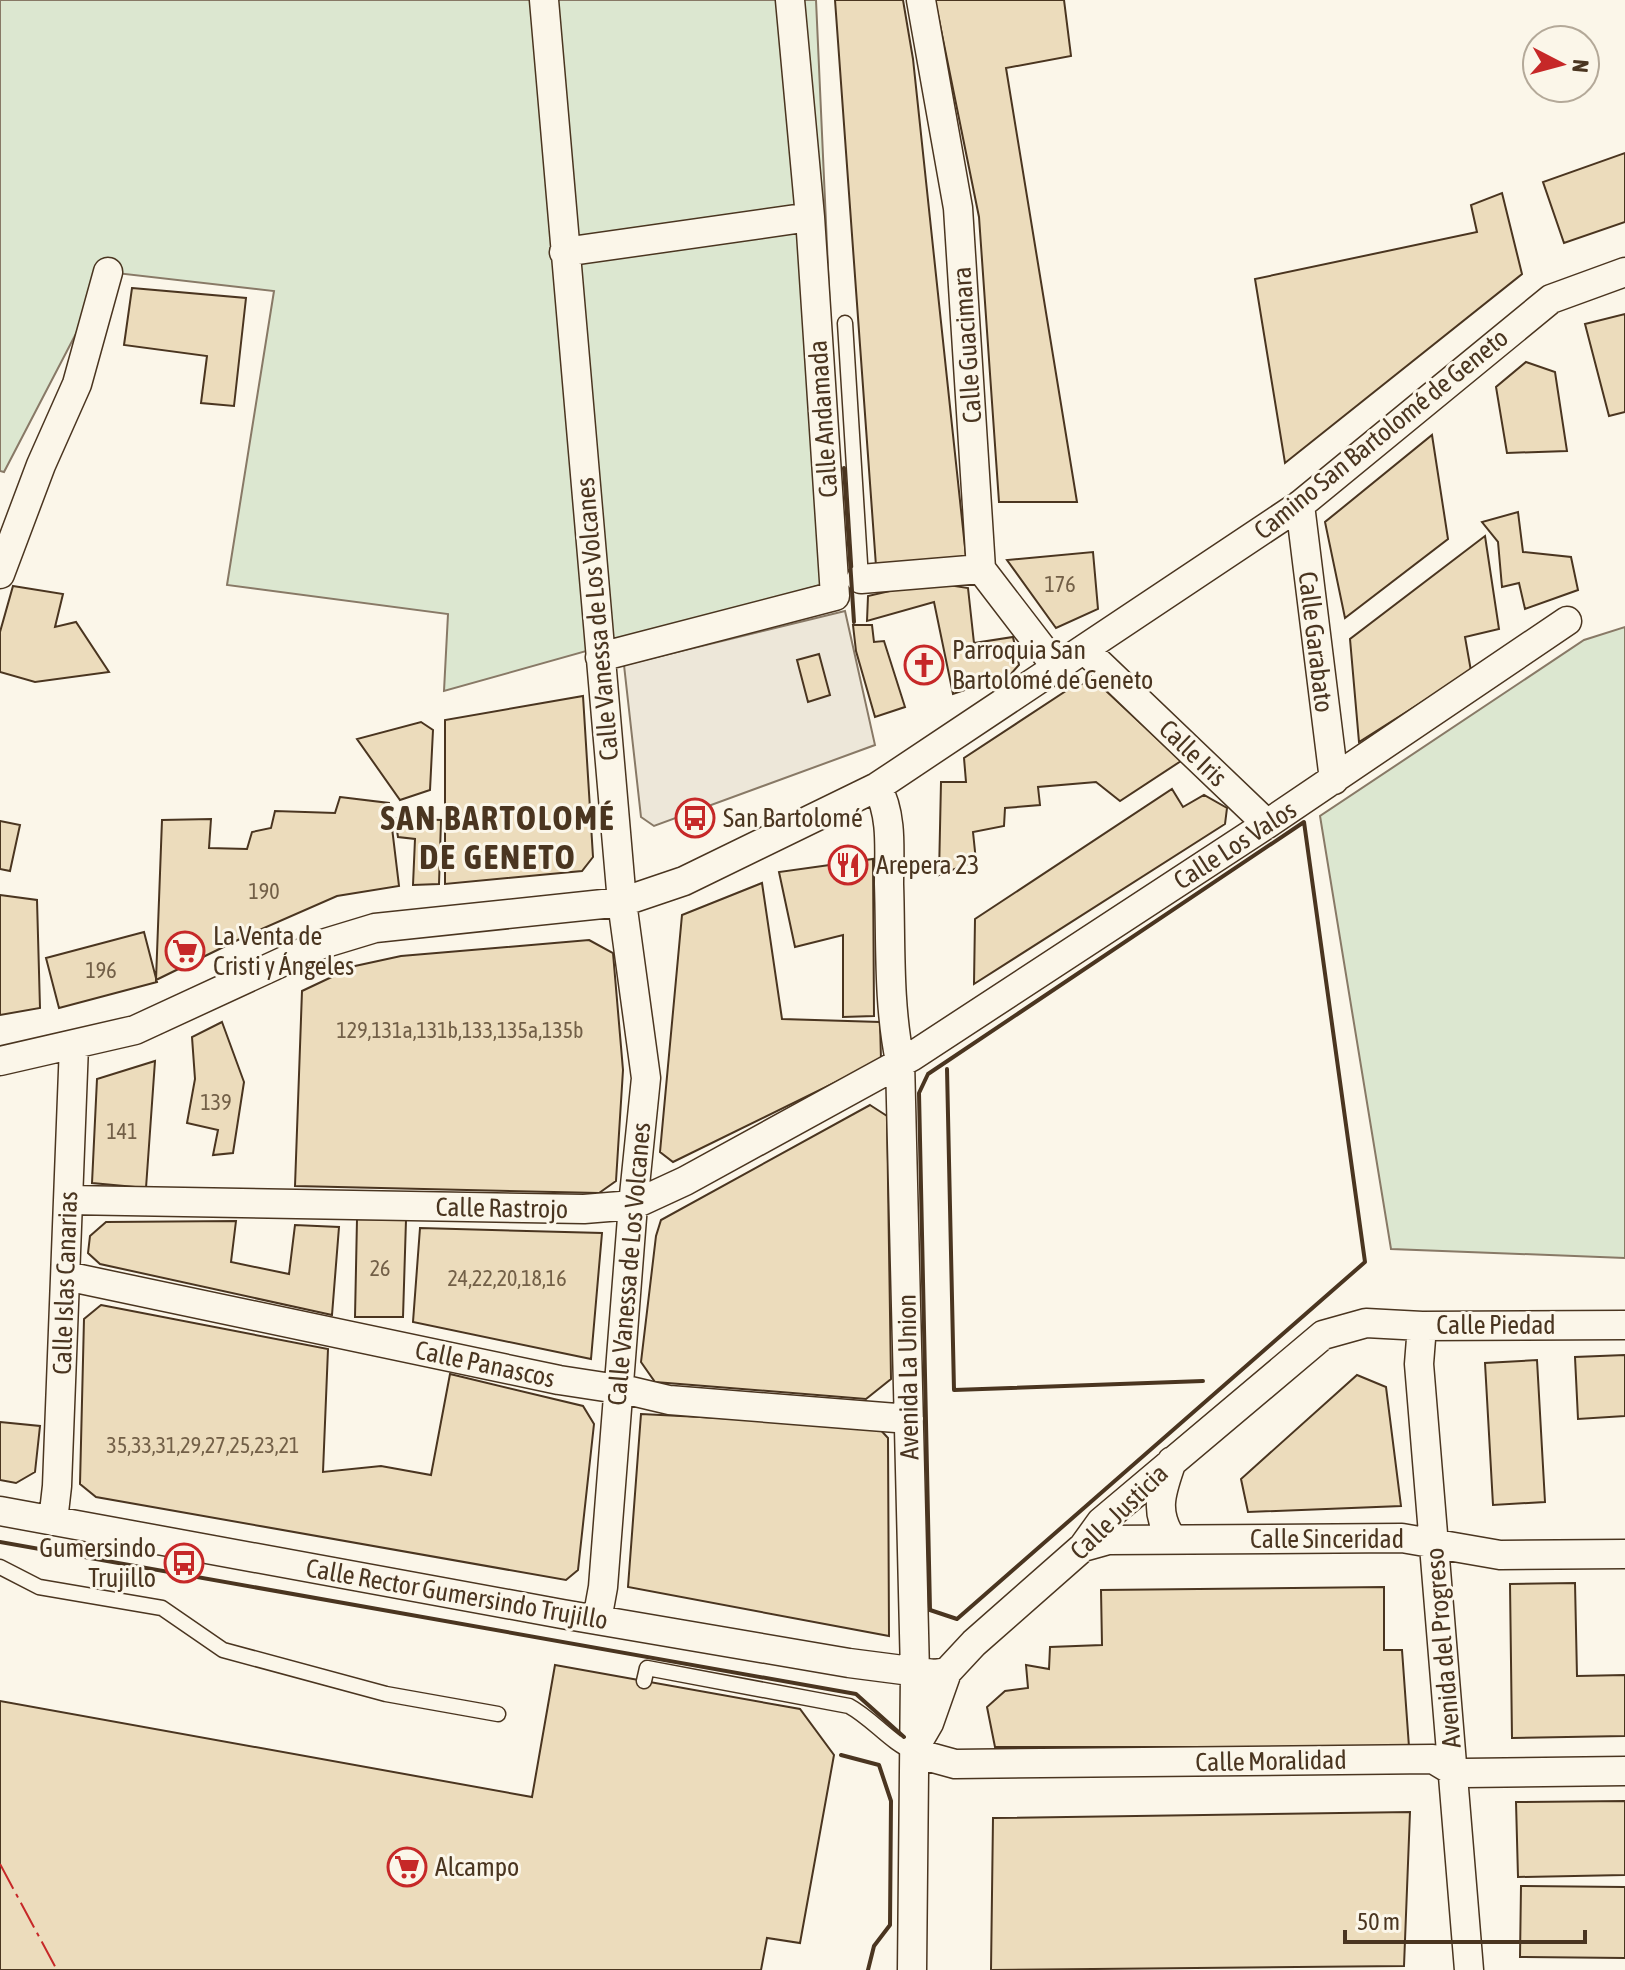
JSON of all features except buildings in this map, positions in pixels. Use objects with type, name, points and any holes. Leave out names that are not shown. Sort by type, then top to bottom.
[{"type":"street","name":"Calle Vanessa de Los Volcanes","points":[[544,0],[622,902],[646,1078],[603,1587],[597,1620]]},
{"type":"street","name":"Calle Andamada","points":[[600,657],[835,596],[810,217],[790,0]]},
{"type":"street","name":"Calle Guacimara","points":[[921,0],[958,208],[981,569]]},
{"type":"street","points":[[564,252],[810,217]]},
{"type":"street","points":[[0,574],[41,465],[77,384],[108,272]]},
{"type":"street","name":"Camino San Bartolomé de Geneto","points":[[0,1061],[135,1030],[319,945],[375,928],[622,902],[684,881],[877,787],[1300,505],[1551,299],[1625,272]]},
{"type":"street","name":"Calle Garabato","points":[[1300,505],[1334,780]]},
{"type":"street","points":[[861,579],[981,569],[1057,668]]},
{"type":"street","name":"Calle Los Valos","points":[[900,1061],[911,1057],[1334,780],[1567,621]]},
{"type":"street","name":"Calle Iris","points":[[1084,649],[1267,824]]},
{"type":"street","name":"Avenida La Union","points":[[877,787],[885,800],[888,833],[893,1027],[900,1061],[915,1673],[912,1970]]},
{"type":"street","name":"Calle Islas Canarias","points":[[53,1521],[57,1486],[74,1045]]},
{"type":"street","name":"Calle Rastrojo","points":[[68,1200],[584,1209],[633,1205],[685,1181],[841,1097],[900,1061]]},
{"type":"street","name":"Calle Panascos","points":[[66,1276],[543,1377],[669,1400],[909,1419]]},
{"type":"street","name":"Calle Piedad","points":[[1366,1323],[1422,1326],[1625,1325]]},
{"type":"street","name":"Calle Justicia","points":[[947,1672],[974,1643],[1083,1547],[1101,1522],[1323,1335],[1366,1323]]},
{"type":"street","name":"Avenida del Progreso","points":[[1422,1326],[1419,1364],[1469,1970]]},
{"type":"street","points":[[1172,1539],[1163,1525],[1159,1498],[1173,1460]]},
{"type":"street","name":"Calle Rector Gumersindo Trujillo","points":[[0,1511],[597,1620],[915,1673]]},
{"type":"street","name":"Calle Sinceridad","points":[[1083,1547],[1108,1540],[1402,1538],[1500,1555],[1625,1554]]},
{"type":"street","points":[[914,1631],[925,1642],[947,1650],[974,1643]]},
{"type":"street","points":[[915,1673],[947,1672],[929,1723],[915,1750]]},
{"type":"street","name":"Calle Moralidad","points":[[915,1750],[955,1764],[1433,1759],[1453,1771],[1625,1771]]},
{"type":"lane","points":[[845,323],[861,579]]},
{"type":"lane","points":[[0,1567],[39,1587],[162,1608],[223,1650],[386,1694],[498,1714]]},
{"type":"lane","points":[[644,1681],[647,1668],[849,1706],[868,1716],[902,1748],[915,1750]]},
{"type":"green space","points":[[0,0],[816,0],[842,579],[444,691],[448,614],[227,585],[274,291],[108,272],[4,472],[0,471]]},
{"type":"green space","points":[[1625,627],[1625,1258],[1391,1249],[1320,816],[1584,640]]},
{"type":"shaded area","points":[[845,611],[875,745],[654,826],[641,817],[624,665]]},
{"type":"wall","points":[[844,468],[854,622]]},
{"type":"wall","points":[[1304,822],[1365,1262],[957,1619],[930,1610],[919,1093],[928,1074],[1304,822]]},
{"type":"wall","points":[[947,1069],[954,1390],[1203,1381]]},
{"type":"wall","points":[[0,1542],[856,1694],[904,1737]]},
{"type":"wall","points":[[841,1755],[879,1765],[891,1801],[890,1925],[874,1946],[868,1970]]},
{"type":"power","points":[[0,1864],[57,1970]]},
{"type":"place","name":"Parroquia San Bartolomé de Geneto","points":[[924,665]]},
{"type":"place","name":"San Bartolomé","points":[[695,818]]},
{"type":"place","name":"Arepera 23","points":[[848,865]]},
{"type":"place","name":"La Venta de Cristi y Ángeles","points":[[185,951]]},
{"type":"place","name":"Gumersindo Trujillo","points":[[184,1563]]},
{"type":"place","name":"Alcampo","points":[[407,1867]]},
{"type":"district","name":"SAN BARTOLOMÉ DE GENETO","points":[[498,838]]}]
